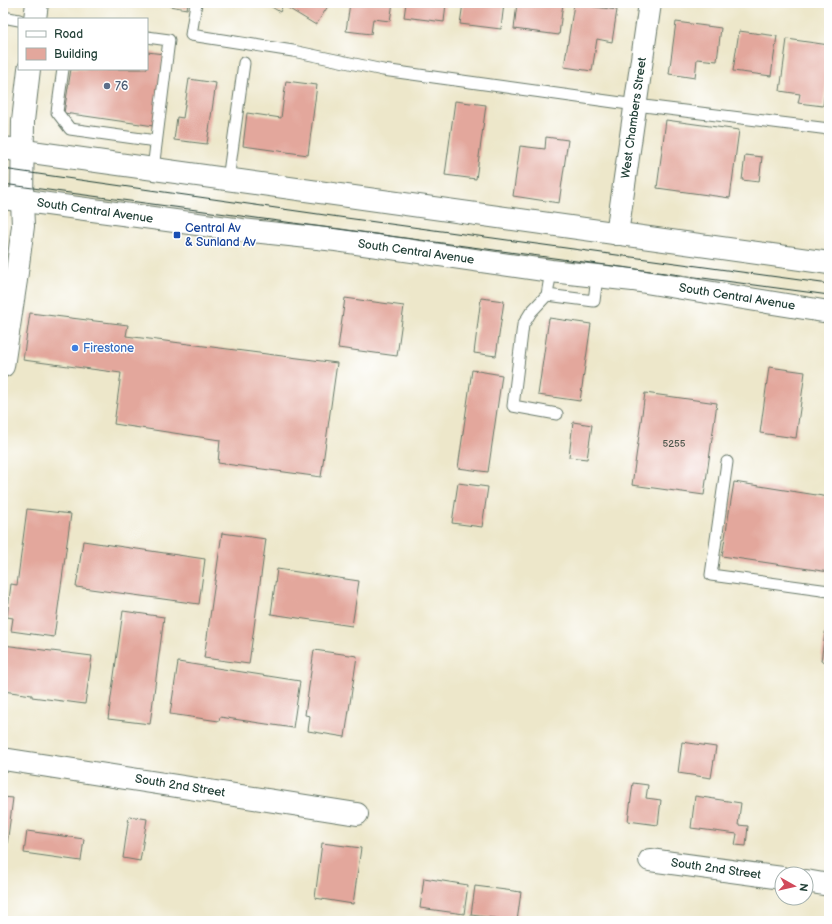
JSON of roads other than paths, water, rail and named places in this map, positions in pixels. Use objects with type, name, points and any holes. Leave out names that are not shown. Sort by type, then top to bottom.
[{"type":"main road","points":[[35,18],[37,3]]},
{"type":"main road","name":"West Chambers Street","points":[[617,234],[650,3]]},
{"type":"main road","points":[[3,366],[23,226],[13,200],[13,149],[23,121],[29,70]]},
{"type":"main road","points":[[13,149],[829,263]]},
{"type":"main road","name":"South Central Avenue","points":[[13,200],[242,230],[336,240],[551,271],[633,280],[829,312]]},
{"type":"main road","name":"South 2nd Street","points":[[3,759],[357,814]]},
{"type":"main road","name":"South 2nd Street","points":[[650,860],[774,877]]},
{"type":"main road","points":[[814,882],[829,885]]},
{"type":"lane","points":[[196,3],[191,35],[293,51],[383,70],[829,129]]},
{"type":"lane","points":[[3,17],[18,20]]},
{"type":"lane","points":[[148,37],[169,40],[153,169]]},
{"type":"lane","points":[[228,180],[244,62]]},
{"type":"lane","points":[[63,70],[57,112],[70,130],[156,141]]},
{"type":"lane","points":[[551,271],[548,295],[531,312],[523,325],[513,406],[557,414]]},
{"type":"lane","points":[[548,295],[594,301],[597,277]]},
{"type":"lane","points":[[727,462],[711,575],[829,591]]},
{"type":"tram line","points":[[3,169],[339,217],[829,284]]},
{"type":"tram line","points":[[3,184],[829,295]]},
{"type":"place","name":"76","points":[[107,86]]},
{"type":"place","name":"Central Av & Sunland Av","points":[[177,235]]},
{"type":"place","name":"Firestone","points":[[75,348]]}]
